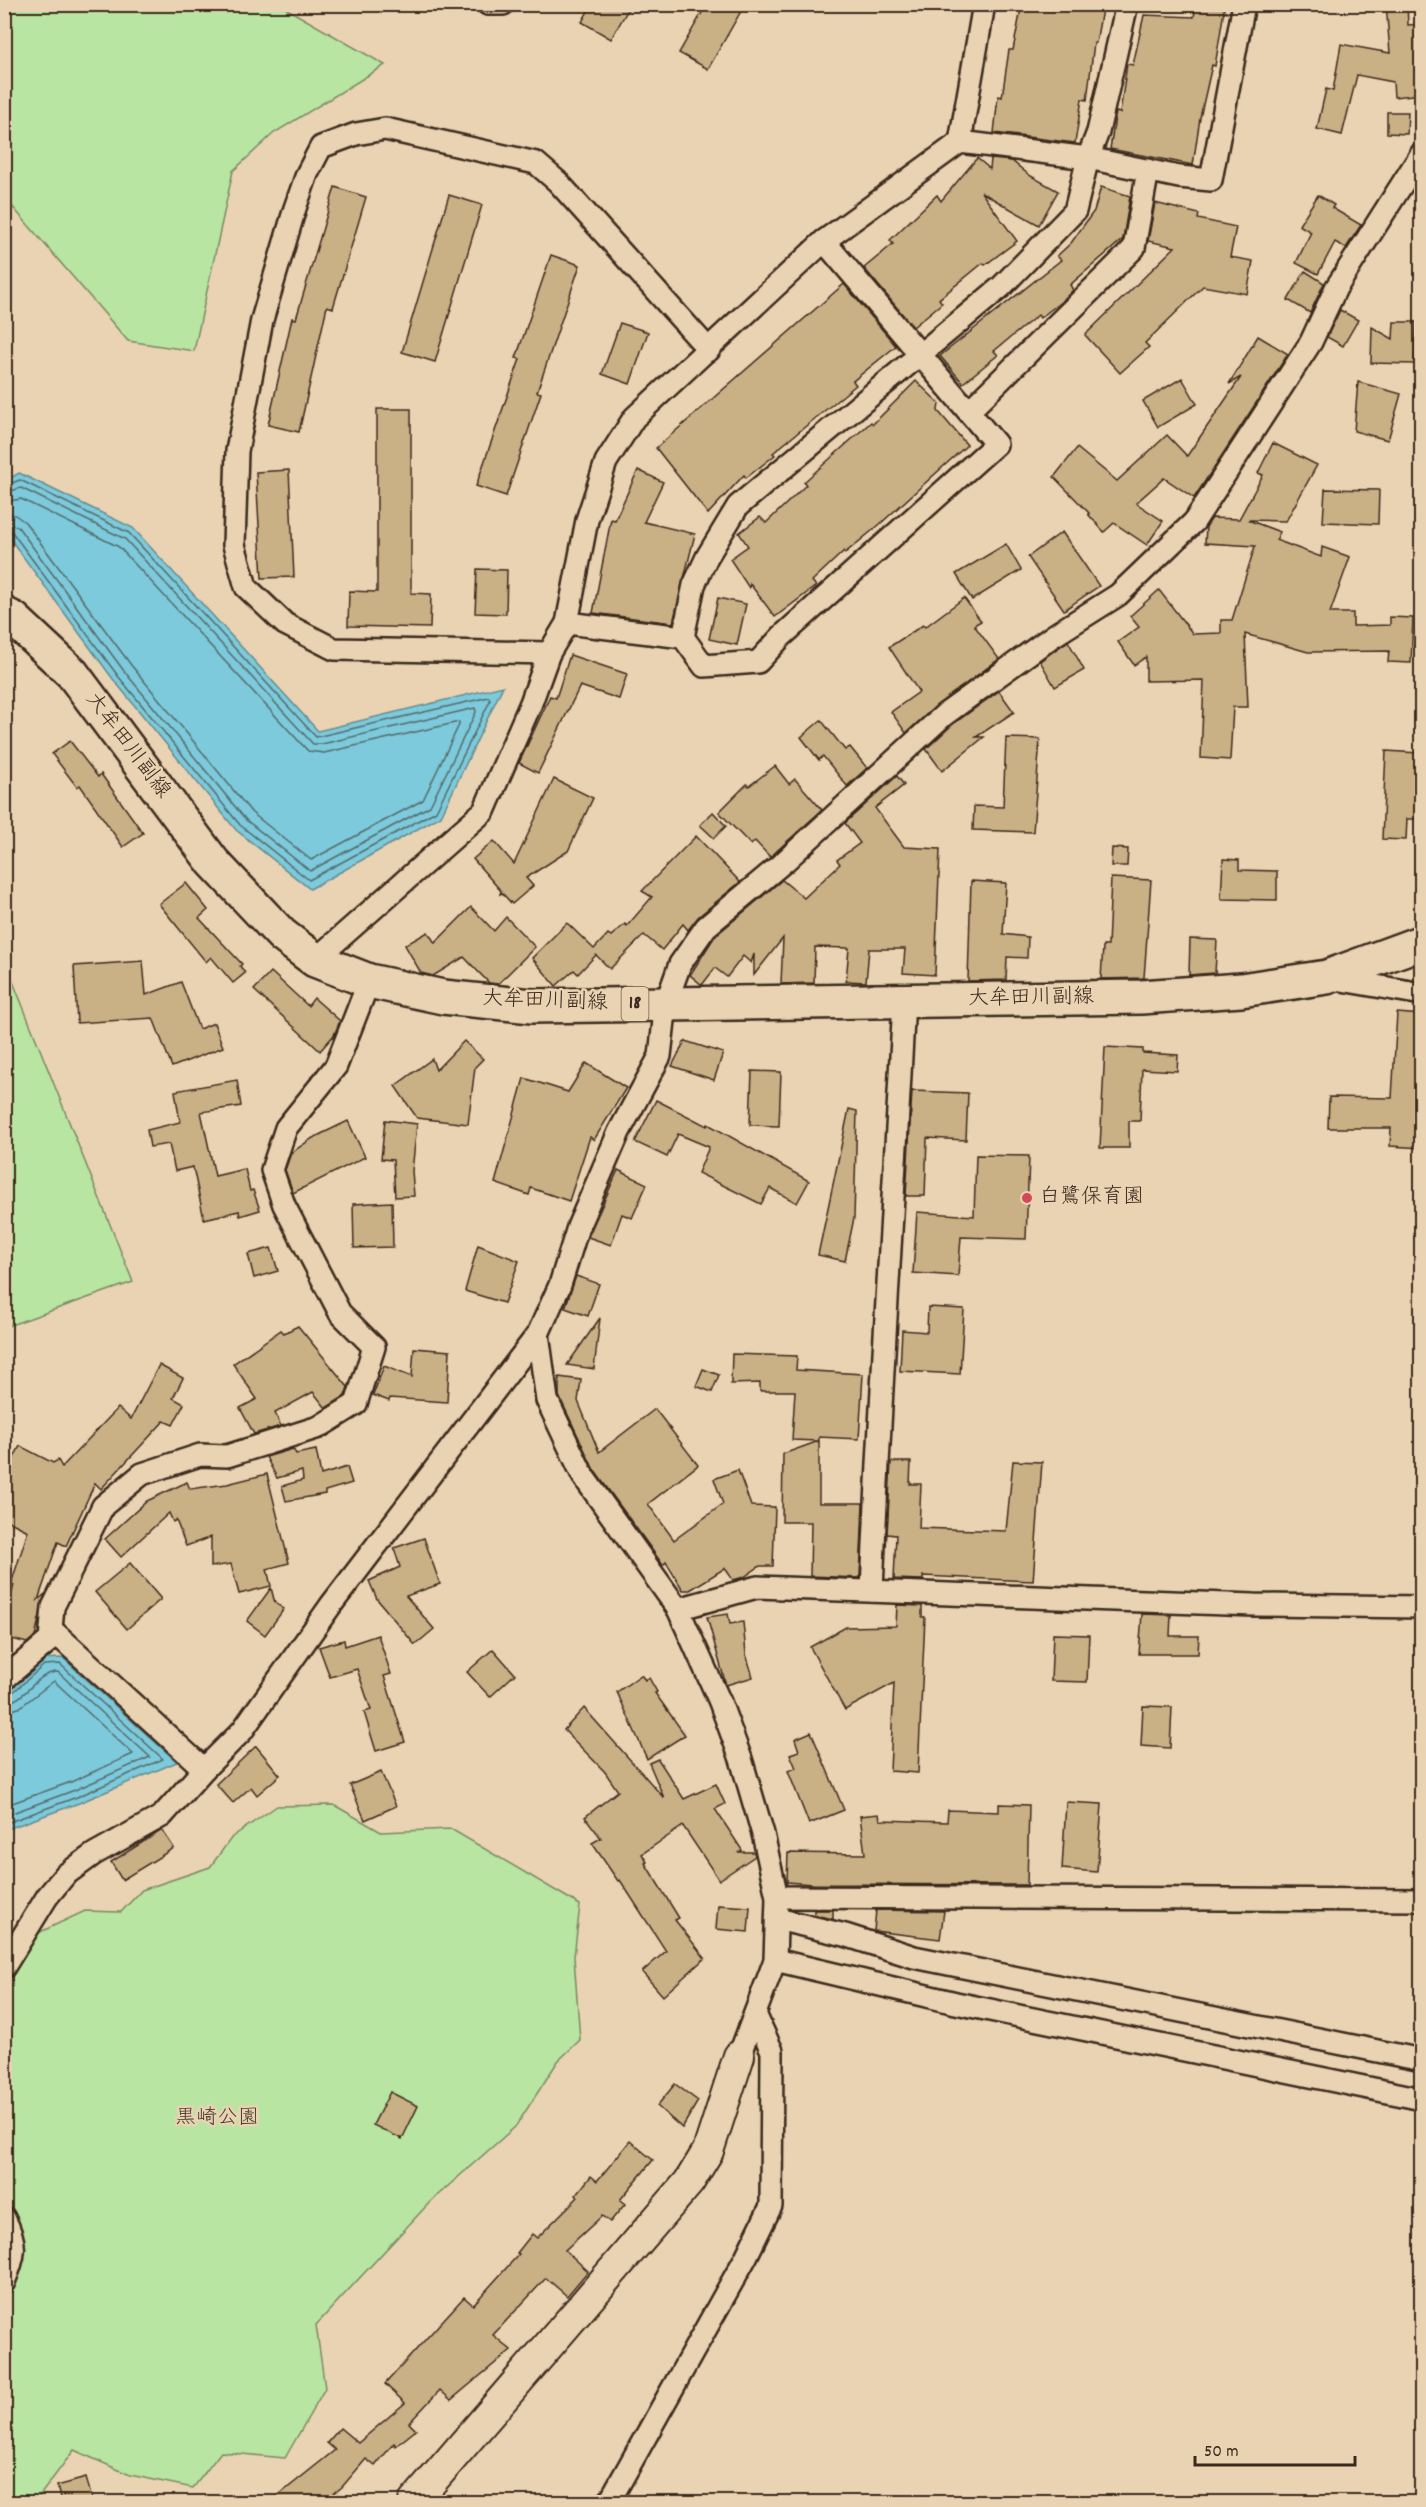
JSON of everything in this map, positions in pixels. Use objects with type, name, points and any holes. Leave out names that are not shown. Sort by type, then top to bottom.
[{"type":"main road","name":"大牟田川副線","points":[[4,614],[14,619],[72,673],[213,862],[282,935],[315,960],[369,981],[443,997],[532,1006],[1141,997],[1241,990],[1327,977],[1422,942]]},
{"type":"street","points":[[488,4],[501,7],[503,4]]},
{"type":"street","points":[[960,142],[984,4]]},
{"type":"street","points":[[683,637],[694,585],[707,557],[738,506],[1001,287],[1075,211],[1088,158],[1098,132],[1127,4]]},
{"type":"street","points":[[315,960],[484,811],[531,703],[549,653],[567,623],[587,520],[606,462],[634,418],[824,241],[960,142],[1088,158],[1211,180],[1244,4]]},
{"type":"street","points":[[549,653],[334,649],[285,624],[246,587],[234,545],[237,451],[262,320],[307,174],[321,147],[356,134],[385,129],[536,163],[558,182],[709,350]]},
{"type":"street","points":[[4,1967],[47,1897],[66,1875],[94,1854],[162,1816],[242,1731],[331,1605],[538,1334],[560,1285],[578,1227],[619,1132],[660,1056],[666,1003],[680,964],[706,927],[785,861],[944,715],[1053,636],[1118,595],[1194,522],[1311,342],[1336,288],[1422,153]]},
{"type":"street","points":[[969,411],[1134,248],[1148,170]]},
{"type":"street","points":[[567,623],[683,637],[704,666],[758,662],[782,636],[996,444],[824,241]]},
{"type":"street","points":[[1327,977],[1422,994]]},
{"type":"street","points":[[4,1679],[50,1640],[53,1607],[103,1506],[142,1474],[200,1455],[227,1456],[319,1427],[356,1404],[374,1347],[340,1313],[284,1205],[272,1170],[286,1128],[336,1066],[369,981]]},
{"type":"street","points":[[872,1592],[878,1435],[890,1276],[904,1000]]},
{"type":"street","points":[[414,2502],[689,2182],[708,2151],[739,2056],[775,1960],[777,1897],[763,1834],[741,1759],[720,1702],[678,1609],[583,1476],[547,1400],[538,1334]]},
{"type":"street","points":[[678,1609],[757,1587],[1254,1605],[1422,1607]]},
{"type":"street","points":[[51,1629],[204,1769]]},
{"type":"street","points":[[777,1897],[1422,1900]]},
{"type":"street","points":[[777,1919],[844,1935],[914,1957],[1422,2060]]},
{"type":"street","points":[[4,1938],[25,1932]]},
{"type":"street","points":[[775,1960],[957,2003],[1422,2099]]},
{"type":"street","points":[[609,2502],[746,2257],[771,2206],[772,2051],[754,2014]]},
{"type":"street","points":[[4,2218],[15,2238],[12,2262],[4,2282]]},
{"type":"green space","points":[[4,5],[280,5],[385,65],[274,133],[233,171],[194,351],[128,341],[5,198]]},
{"type":"green space","points":[[4,959],[133,1282],[5,1327],[4,1327]]},
{"type":"green space","name":"黒崎公園","points":[[334,1805],[381,1832],[451,1829],[580,1905],[574,1957],[580,2040],[558,2061],[516,2126],[430,2202],[316,2325],[325,2388],[285,2458],[221,2452],[193,2488],[130,2475],[74,2450],[35,2502],[5,2502],[4,1949],[85,1911],[121,1912],[142,1890],[210,1867],[232,1837],[277,1806]]},
{"type":"water","points":[[19,473],[133,528],[318,731],[503,686],[441,816],[310,889],[236,830],[113,679],[5,532],[5,481]]},
{"type":"water","points":[[63,1658],[177,1762],[79,1803],[5,1830],[5,1691],[42,1659]]},
{"type":"building","points":[[592,4],[631,4],[611,39],[582,22]]},
{"type":"building","points":[[707,4],[745,4],[708,69],[679,53]]},
{"type":"building","points":[[1022,4],[1103,4],[1096,43],[1094,43],[1087,100],[1082,99],[1075,143],[994,133],[998,96],[1002,97],[1009,50],[1013,50]]},
{"type":"building","points":[[1196,4],[1225,4],[1215,66],[1212,65],[1200,118],[1193,165],[1110,149],[1116,112],[1120,113],[1127,64],[1133,65],[1144,15],[1194,17]]},
{"type":"building","points":[[1386,4],[1407,4],[1408,25],[1422,24],[1422,94],[1394,97],[1393,82],[1357,75],[1342,135],[1317,129],[1326,89],[1333,91],[1341,44],[1390,53]]},
{"type":"building","points":[[1387,112],[1408,112],[1407,134],[1387,133]]},
{"type":"building","points":[[977,158],[990,169],[991,159],[1012,161],[1029,175],[1058,191],[1039,225],[981,192],[1017,241],[985,265],[983,263],[939,299],[942,303],[913,327],[864,268],[893,244],[890,240],[937,195],[941,201]]},
{"type":"building","points":[[335,187],[366,197],[333,308],[327,306],[299,432],[268,425],[292,318],[296,319]]},
{"type":"building","points":[[1101,187],[1130,196],[1123,239],[1070,285],[1073,290],[1062,301],[1040,318],[1038,315],[994,351],[998,355],[963,383],[940,356],[1061,260],[1057,256],[1071,243],[1094,211]]},
{"type":"building","points":[[449,195],[482,205],[435,362],[402,352]]},
{"type":"building","points":[[1318,195],[1334,205],[1332,208],[1361,225],[1346,248],[1335,242],[1318,274],[1296,263],[1311,232],[1299,225]]},
{"type":"building","points":[[1155,203],[1199,214],[1198,219],[1236,227],[1230,257],[1253,261],[1247,294],[1203,286],[1145,343],[1149,347],[1120,373],[1085,335],[1175,247],[1148,241]]},
{"type":"building","points":[[551,255],[580,265],[537,392],[541,393],[506,496],[476,486],[520,359],[516,358]]},
{"type":"building","points":[[1305,271],[1324,283],[1310,313],[1288,300]]},
{"type":"building","points":[[844,284],[896,346],[853,381],[856,385],[773,453],[775,455],[746,478],[744,475],[708,514],[656,448]]},
{"type":"building","points":[[1340,310],[1358,320],[1343,346],[1327,337]]},
{"type":"building","points":[[1394,322],[1416,322],[1415,364],[1371,363],[1372,327],[1393,339]]},
{"type":"building","points":[[620,323],[648,332],[630,384],[602,374]]},
{"type":"building","points":[[1258,336],[1288,354],[1194,498],[1164,478],[1136,503],[1163,521],[1147,545],[1114,523],[1104,532],[1054,477],[1077,448],[1117,481],[1167,435],[1187,456],[1241,377],[1229,384]]},
{"type":"building","points":[[1182,378],[1197,404],[1158,427],[1143,401]]},
{"type":"building","points":[[916,381],[939,403],[938,411],[967,445],[879,525],[845,553],[844,551],[812,581],[816,586],[775,617],[750,584],[749,588],[730,559],[748,546],[739,533],[760,517],[766,523],[806,485],[804,482],[871,422],[873,424]]},
{"type":"building","points":[[1358,382],[1401,394],[1388,440],[1354,431]]},
{"type":"building","points":[[377,409],[411,409],[411,593],[431,594],[430,628],[348,626],[349,591],[377,592]]},
{"type":"building","points":[[1273,443],[1317,465],[1286,521],[1248,520],[1280,532],[1276,540],[1321,557],[1322,547],[1350,557],[1330,613],[1353,613],[1353,626],[1390,625],[1390,617],[1413,618],[1411,663],[1388,662],[1389,651],[1308,652],[1245,634],[1248,707],[1233,707],[1230,760],[1201,758],[1204,680],[1146,681],[1146,657],[1134,665],[1118,642],[1139,627],[1130,616],[1159,590],[1193,634],[1221,633],[1221,620],[1232,620],[1255,546],[1205,543],[1206,527],[1212,518],[1239,519],[1263,475],[1258,473]]},
{"type":"building","points":[[289,470],[294,577],[262,578],[256,472]]},
{"type":"building","points":[[638,470],[663,482],[644,522],[695,534],[673,623],[593,613],[611,519],[615,520]]},
{"type":"building","points":[[1325,489],[1379,490],[1378,524],[1323,522]]},
{"type":"building","points":[[1062,532],[1099,586],[1064,610],[1028,557]]},
{"type":"building","points":[[1006,544],[1021,570],[972,600],[956,574]]},
{"type":"building","points":[[477,569],[507,570],[506,614],[475,613]]},
{"type":"building","points":[[718,598],[746,604],[737,645],[709,639]]},
{"type":"building","points":[[964,598],[981,621],[974,625],[999,659],[937,705],[906,733],[891,712],[919,692],[889,647],[923,625],[925,627]]},
{"type":"building","points":[[1068,641],[1084,670],[1055,687],[1040,661]]},
{"type":"building","points":[[570,655],[627,674],[619,699],[580,686],[538,773],[519,763],[550,696],[556,698]]},
{"type":"building","points":[[999,691],[1014,712],[976,737],[984,737],[942,771],[926,749],[952,725]]},
{"type":"building","points":[[821,720],[845,750],[850,747],[867,768],[847,786],[823,756],[819,760],[801,737]]},
{"type":"building","points":[[1006,738],[1040,739],[1033,832],[973,830],[974,806],[1003,807]]},
{"type":"building","points":[[70,741],[98,777],[101,774],[143,833],[123,847],[80,785],[77,787],[52,754]]},
{"type":"building","points":[[1386,751],[1419,753],[1416,819],[1407,819],[1406,840],[1382,839]]},
{"type":"building","points":[[775,766],[789,784],[795,779],[822,810],[770,857],[755,841],[751,845],[719,812],[747,784],[749,786]]},
{"type":"building","points":[[897,776],[904,785],[875,808],[904,847],[940,849],[935,975],[903,973],[905,949],[869,949],[866,982],[846,981],[849,948],[815,947],[814,983],[781,984],[783,938],[754,975],[754,954],[751,963],[743,956],[727,977],[715,968],[702,985],[690,975],[715,936],[782,880],[804,898],[840,864],[837,860],[860,843],[845,823]]},
{"type":"building","points":[[554,779],[593,798],[568,851],[526,878],[533,886],[512,904],[502,893],[500,894],[501,891],[473,859],[494,841],[514,864]]},
{"type":"building","points":[[713,812],[726,826],[714,838],[700,825]]},
{"type":"building","points":[[696,836],[740,882],[698,917],[688,930],[683,924],[662,950],[644,935],[610,969],[596,955],[578,974],[574,970],[556,986],[532,958],[567,923],[594,949],[608,934],[611,936],[625,924],[627,926],[652,897],[642,891]]},
{"type":"building","points":[[1112,848],[1128,849],[1127,866],[1111,866]]},
{"type":"building","points":[[1223,859],[1239,860],[1239,870],[1277,871],[1277,900],[1221,899]]},
{"type":"building","points":[[1111,878],[1151,880],[1144,978],[1101,979],[1103,946],[1108,946]]},
{"type":"building","points":[[971,881],[1006,883],[1003,934],[1028,937],[1027,958],[1007,957],[1006,980],[968,981]]},
{"type":"building","points":[[186,883],[208,910],[199,918],[242,964],[240,966],[245,973],[233,983],[211,957],[206,962],[159,904]]},
{"type":"building","points":[[471,907],[494,931],[506,917],[535,947],[498,984],[489,983],[464,957],[433,976],[421,973],[405,945],[428,932],[435,943]]},
{"type":"building","points":[[1190,939],[1217,940],[1215,973],[1189,975]]},
{"type":"building","points":[[143,961],[146,995],[181,982],[199,1029],[214,1023],[223,1047],[172,1067],[153,1018],[77,1023],[74,966]]},
{"type":"building","points":[[271,972],[308,1006],[314,998],[340,1021],[334,1035],[320,1051],[254,990]]},
{"type":"building","points":[[1397,1013],[1422,1015],[1422,1148],[1390,1146],[1391,1128],[1328,1128],[1329,1097],[1392,1098]]},
{"type":"building","points":[[464,1041],[483,1059],[475,1067],[468,1124],[417,1118],[395,1086],[432,1059],[436,1070]]},
{"type":"building","points":[[685,1041],[723,1053],[714,1080],[672,1066]]},
{"type":"building","points":[[1105,1047],[1143,1049],[1143,1053],[1178,1055],[1177,1071],[1142,1069],[1140,1121],[1129,1121],[1129,1148],[1100,1148]]},
{"type":"building","points":[[586,1063],[626,1088],[594,1140],[590,1137],[569,1201],[531,1188],[529,1195],[495,1183],[524,1078],[568,1092]]},
{"type":"building","points":[[752,1071],[781,1072],[779,1126],[750,1125]]},
{"type":"building","points":[[237,1080],[241,1106],[201,1112],[215,1176],[245,1169],[250,1191],[253,1190],[260,1210],[240,1216],[239,1211],[204,1219],[193,1167],[175,1171],[169,1144],[150,1147],[147,1130],[180,1122],[175,1091]]},
{"type":"building","points":[[912,1091],[968,1093],[966,1140],[927,1138],[925,1196],[906,1196]]},
{"type":"building","points":[[656,1100],[707,1126],[708,1124],[809,1181],[797,1203],[770,1188],[761,1204],[698,1173],[709,1147],[678,1134],[667,1157],[635,1142]]},
{"type":"building","points":[[849,1109],[857,1111],[854,1218],[845,1261],[818,1255]]},
{"type":"building","points":[[385,1120],[417,1124],[412,1171],[414,1196],[395,1197],[393,1160],[381,1159]]},
{"type":"building","points":[[348,1121],[365,1157],[293,1193],[285,1170],[291,1153],[313,1138]]},
{"type":"building","points":[[976,1155],[1029,1156],[1026,1239],[961,1237],[958,1276],[913,1273],[917,1212],[974,1216]]},
{"type":"building","points":[[618,1170],[647,1184],[632,1218],[622,1214],[611,1245],[588,1237]]},
{"type":"building","points":[[392,1202],[393,1247],[354,1248],[353,1204]]},
{"type":"building","points":[[478,1245],[519,1261],[504,1303],[465,1291]]},
{"type":"building","points":[[271,1248],[278,1271],[254,1278],[248,1254]]},
{"type":"building","points":[[576,1276],[599,1284],[588,1316],[565,1308]]},
{"type":"building","points":[[928,1307],[964,1309],[960,1374],[900,1371],[902,1330],[927,1332]]},
{"type":"building","points":[[600,1318],[594,1369],[567,1365]]},
{"type":"building","points":[[298,1326],[348,1387],[345,1396],[326,1408],[313,1392],[275,1413],[281,1426],[254,1434],[240,1408],[257,1399],[233,1364],[281,1330],[284,1333]]},
{"type":"building","points":[[414,1348],[450,1351],[447,1402],[390,1398],[389,1401],[373,1395],[384,1366],[412,1377]]},
{"type":"building","points":[[732,1354],[797,1356],[796,1370],[863,1374],[859,1439],[819,1437],[819,1441],[792,1440],[795,1391],[760,1391],[760,1383],[731,1384]]},
{"type":"building","points":[[159,1365],[183,1378],[173,1398],[184,1404],[173,1425],[164,1421],[101,1489],[95,1483],[66,1546],[58,1542],[38,1600],[45,1594],[35,1636],[27,1643],[4,1637],[4,1620],[14,1585],[11,1584],[28,1531],[4,1519],[4,1477],[20,1446],[53,1463],[58,1460],[62,1467],[118,1408],[131,1419]]},
{"type":"building","points":[[703,1369],[719,1375],[712,1392],[696,1386]]},
{"type":"building","points":[[559,1377],[581,1380],[578,1401],[599,1452],[655,1409],[698,1465],[648,1504],[674,1540],[723,1504],[714,1479],[738,1470],[751,1506],[775,1507],[773,1566],[760,1566],[744,1577],[733,1580],[725,1568],[690,1590],[683,1590],[666,1562],[663,1565],[594,1470],[559,1396]]},
{"type":"building","points":[[819,1441],[819,1503],[863,1503],[860,1578],[810,1576],[811,1522],[782,1522],[783,1454]]},
{"type":"building","points":[[293,1449],[296,1454],[316,1450],[321,1475],[347,1467],[352,1483],[325,1491],[325,1494],[286,1501],[282,1486],[303,1480],[302,1471],[277,1478],[266,1457]]},
{"type":"building","points":[[1013,1461],[1042,1462],[1033,1581],[923,1576],[923,1580],[894,1579],[896,1535],[887,1534],[891,1462],[911,1462],[910,1484],[921,1484],[919,1528],[1006,1531]]},
{"type":"building","points":[[267,1474],[289,1563],[267,1569],[271,1586],[239,1594],[231,1564],[211,1567],[211,1537],[186,1546],[176,1520],[173,1522],[169,1513],[121,1557],[105,1539],[147,1501],[187,1482],[190,1489],[227,1484]]},
{"type":"building","points":[[424,1538],[440,1584],[406,1596],[434,1629],[415,1645],[377,1599],[369,1581],[400,1567],[394,1548]]},
{"type":"building","points":[[130,1563],[161,1599],[127,1629],[95,1592]]},
{"type":"building","points":[[271,1588],[275,1603],[284,1609],[265,1635],[247,1621]]},
{"type":"building","points":[[897,1605],[922,1606],[922,1617],[925,1617],[918,1773],[890,1771],[894,1683],[845,1710],[810,1647],[846,1627],[896,1626]]},
{"type":"building","points":[[728,1614],[730,1624],[743,1622],[746,1654],[753,1677],[726,1685],[707,1617]]},
{"type":"building","points":[[1142,1614],[1171,1615],[1170,1636],[1199,1636],[1198,1654],[1139,1654]]},
{"type":"building","points":[[1053,1634],[1089,1635],[1087,1682],[1051,1681]]},
{"type":"building","points":[[378,1635],[391,1674],[384,1676],[405,1742],[376,1751],[364,1712],[371,1710],[357,1669],[330,1677],[319,1647],[344,1640],[345,1646]]},
{"type":"building","points":[[493,1649],[515,1674],[490,1697],[467,1672]]},
{"type":"building","points":[[641,1675],[645,1680],[649,1678],[657,1692],[655,1693],[685,1735],[647,1759],[617,1692]]},
{"type":"building","points":[[1143,1706],[1172,1707],[1170,1748],[1141,1746]]},
{"type":"building","points":[[584,1708],[664,1798],[649,1763],[658,1759],[684,1799],[716,1784],[725,1804],[715,1809],[742,1850],[739,1852],[754,1852],[755,1856],[719,1880],[683,1826],[642,1854],[647,1862],[645,1863],[679,1918],[675,1920],[705,1958],[663,1996],[642,1972],[666,1951],[620,1880],[618,1881],[592,1843],[601,1838],[585,1817],[618,1791],[605,1772],[564,1730]]},
{"type":"building","points":[[811,1732],[844,1810],[809,1824],[788,1771],[796,1768],[790,1754],[799,1751],[795,1739]]},
{"type":"building","points":[[256,1746],[280,1775],[257,1795],[251,1787],[233,1803],[216,1784]]},
{"type":"building","points":[[381,1772],[396,1806],[365,1820],[350,1785]]},
{"type":"building","points":[[1066,1802],[1102,1804],[1097,1872],[1062,1869]]},
{"type":"building","points":[[999,1804],[1029,1805],[1027,1885],[787,1882],[788,1853],[865,1854],[860,1816],[879,1814],[880,1820],[947,1822],[948,1810],[999,1812]]},
{"type":"building","points":[[162,1830],[174,1848],[122,1880],[111,1862]]},
{"type":"building","points":[[718,1905],[750,1907],[748,1932],[716,1929]]},
{"type":"building","points":[[814,1910],[833,1910],[833,1919],[814,1915]]},
{"type":"building","points":[[876,1910],[944,1911],[940,1939],[874,1931]]},
{"type":"building","points":[[675,2084],[698,2101],[682,2128],[657,2106]]},
{"type":"building","points":[[390,2092],[418,2106],[402,2139],[373,2125]]},
{"type":"building","points":[[630,2141],[653,2160],[620,2200],[625,2204],[610,2222],[602,2216],[565,2250],[588,2271],[567,2296],[546,2278],[493,2335],[511,2350],[451,2400],[440,2390],[409,2423],[416,2430],[396,2446],[394,2443],[375,2466],[366,2459],[342,2487],[323,2502],[270,2502],[335,2450],[327,2443],[340,2428],[358,2443],[405,2403],[385,2384],[464,2297],[473,2305],[519,2254],[517,2253],[532,2234],[537,2238],[578,2197],[576,2195],[591,2176],[597,2181]]},
{"type":"building","points":[[86,2478],[93,2502],[61,2502],[57,2486]]},
{"type":"place","name":"白鷺保育園","points":[[1027,1198]]}]
